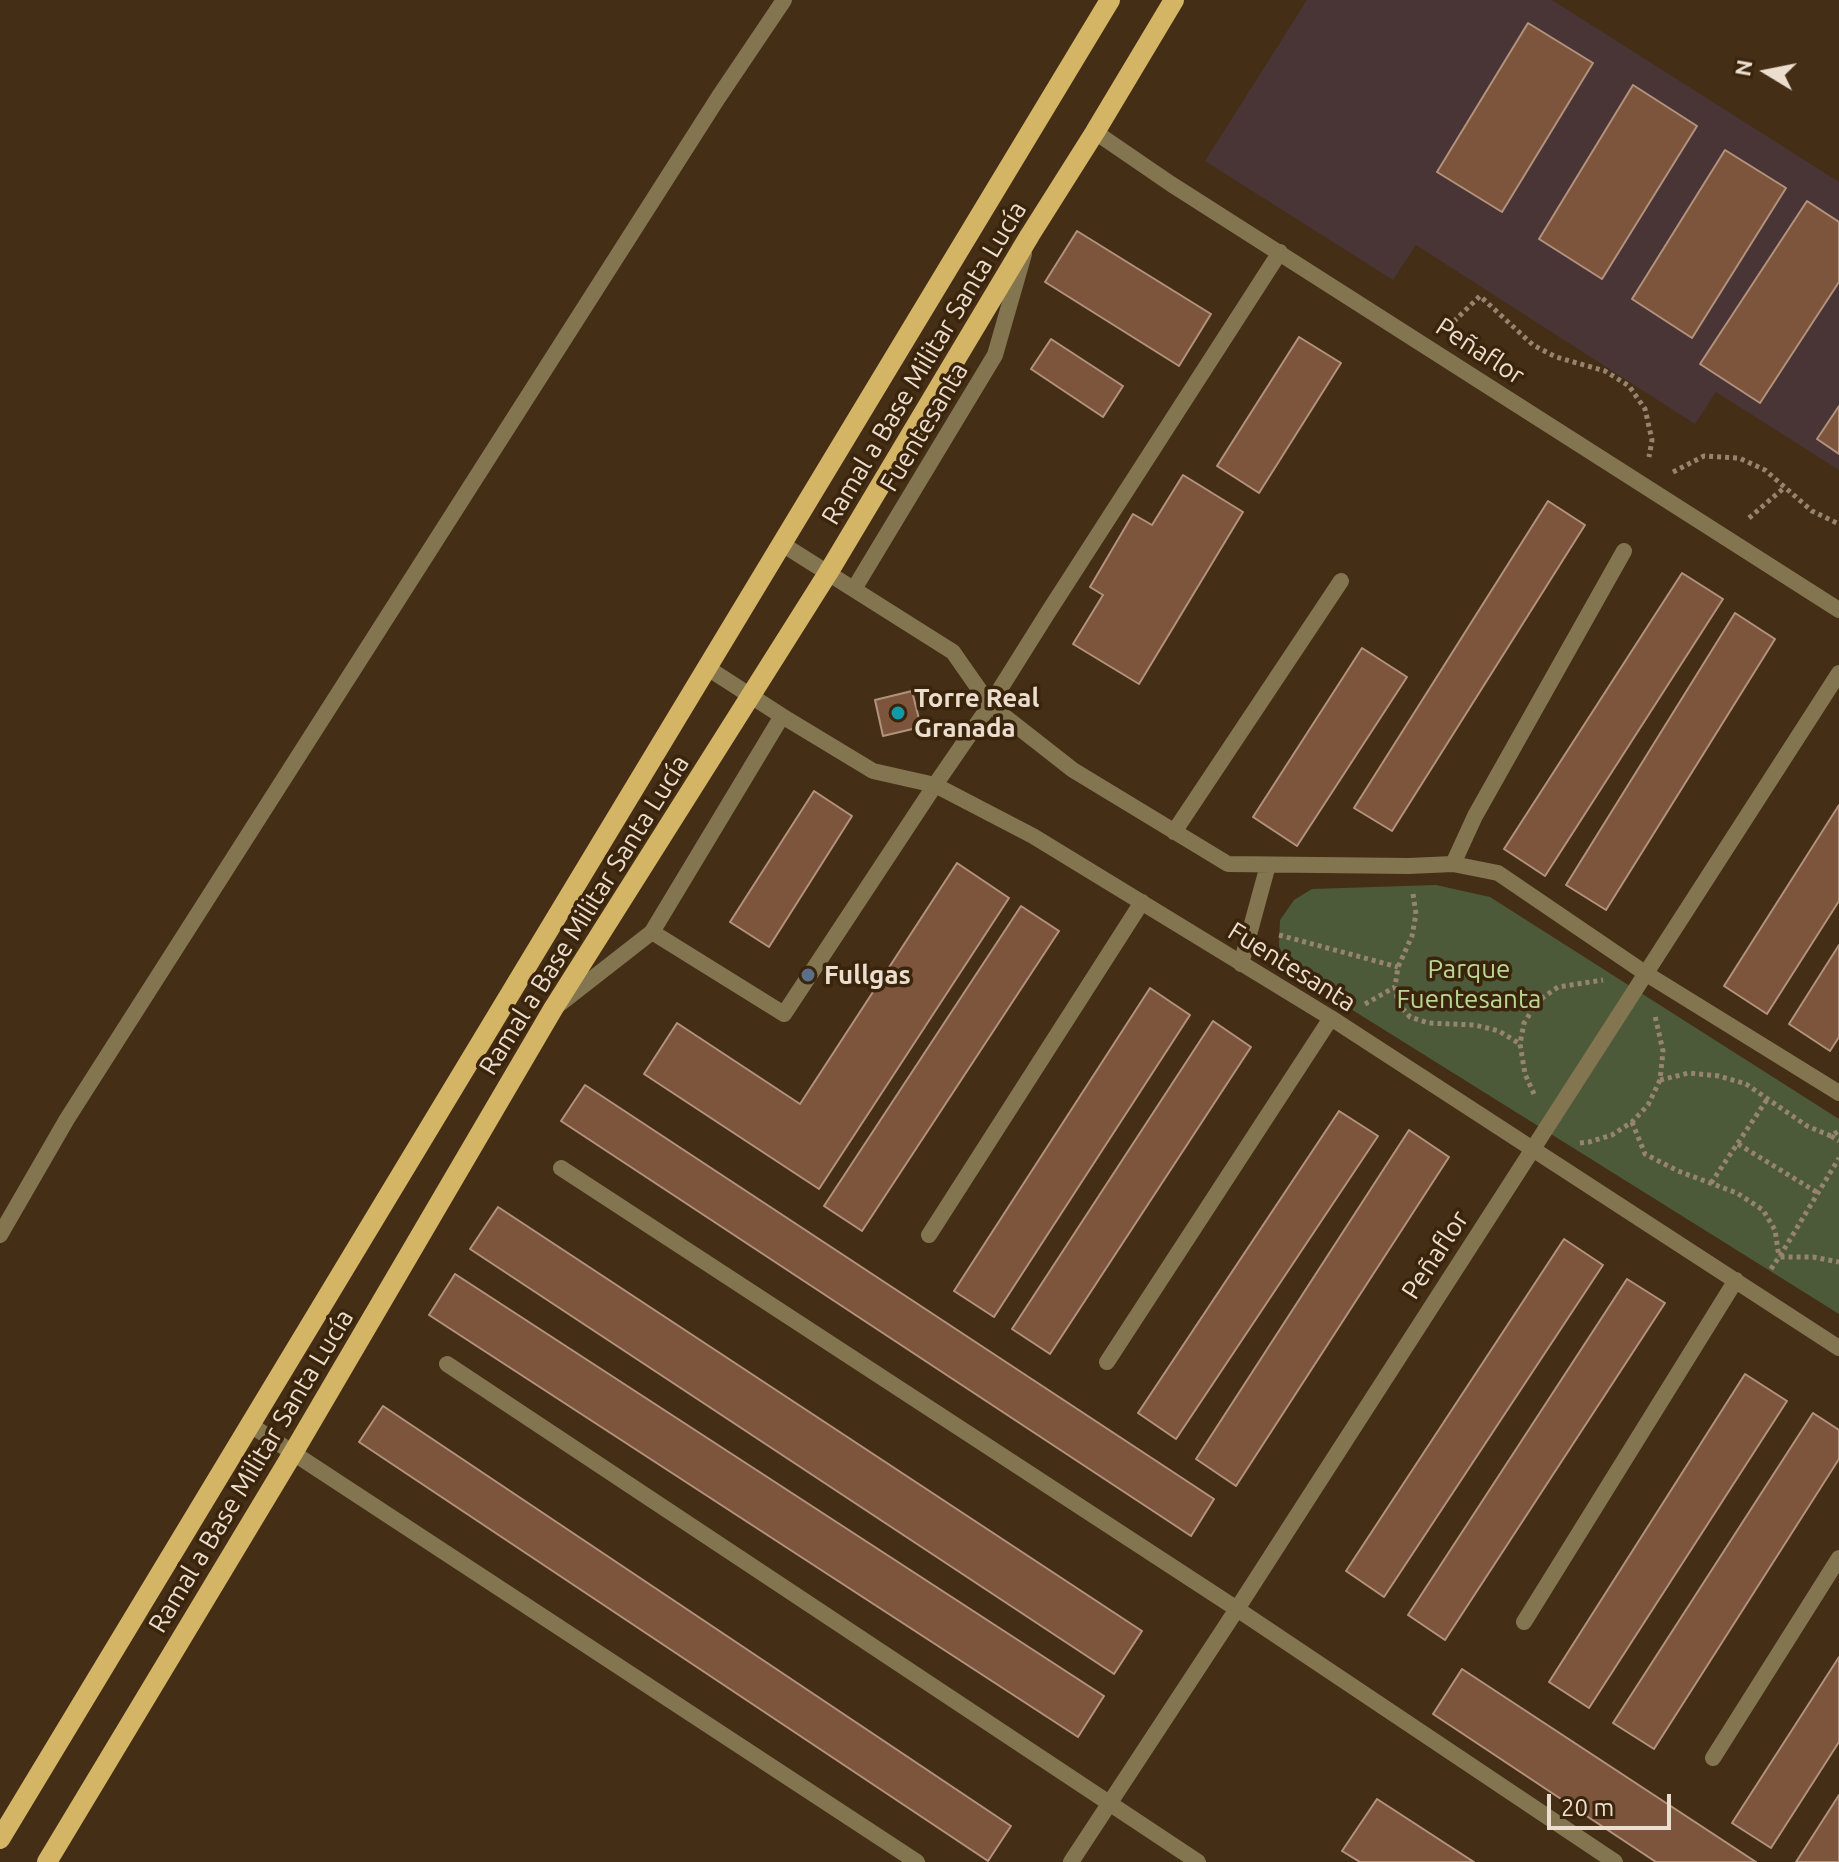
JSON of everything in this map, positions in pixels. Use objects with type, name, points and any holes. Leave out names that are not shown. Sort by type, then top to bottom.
[{"type":"main road","name":"Ramal a Base Militar Santa Lucía","points":[[0,1839],[1110,0]]},
{"type":"main road","name":"Ramal a Base Militar Santa Lucía","points":[[47,1862],[293,1453],[553,1009],[828,573],[1174,0]]},
{"type":"street","points":[[0,1235],[67,1119],[718,98],[784,0]]},
{"type":"street","name":"Peñaflor","points":[[1095,132],[1171,184],[1839,610]]},
{"type":"street","name":"Fuentesanta","points":[[854,589],[995,355],[1030,235]]},
{"type":"street","points":[[652,932],[784,1014],[990,705],[1280,252]]},
{"type":"street","points":[[782,544],[953,652],[990,705],[1073,770],[1228,864],[1453,864],[1498,873],[1645,973],[1839,1093]]},
{"type":"street","points":[[1453,864],[1475,816],[1624,551]]},
{"type":"street","points":[[1174,832],[1341,581]]},
{"type":"street","name":"Fuentesanta","points":[[706,667],[873,771],[935,785],[1033,836],[1331,1018],[1839,1348]]},
{"type":"street","name":"Peñaflor","points":[[1071,1862],[1839,673]]},
{"type":"street","points":[[553,1009],[652,932],[782,716]]},
{"type":"street","points":[[1241,964],[1268,865]]},
{"type":"street","points":[[929,1235],[1142,902]]},
{"type":"street","points":[[1107,1362],[1331,1018]]},
{"type":"street","points":[[561,1168],[1237,1609],[1615,1862]]},
{"type":"street","points":[[1524,1622],[1736,1280]]},
{"type":"street","points":[[447,1364],[1198,1862]]},
{"type":"street","points":[[249,1424],[917,1862]]},
{"type":"street","points":[[1713,1758],[1839,1558]]},
{"type":"path","points":[[1428,346],[1480,296],[1533,345],[1556,357],[1605,371],[1629,386],[1645,409],[1652,440],[1645,485]]},
{"type":"path","points":[[1645,485],[1704,456],[1739,458],[1765,470],[1812,511],[1839,524]]},
{"type":"path","points":[[1727,538],[1785,487]]},
{"type":"path","points":[[1409,866],[1416,914],[1412,936],[1398,967],[1395,987],[1398,1003],[1410,1017],[1428,1023],[1475,1025],[1499,1031],[1520,1044]]},
{"type":"path","points":[[1252,928],[1398,967]]},
{"type":"path","points":[[1532,1148],[1589,1142],[1612,1135],[1632,1122],[1648,1105],[1660,1080],[1663,1051],[1645,973],[1558,987],[1538,1001],[1524,1023],[1520,1044],[1525,1074],[1547,1125]]},
{"type":"path","points":[[1660,1080],[1689,1073],[1719,1076],[1746,1084],[1807,1126],[1839,1141]]},
{"type":"path","points":[[1711,1183],[1768,1098]]},
{"type":"path","points":[[1632,1122],[1645,1154],[1678,1171],[1737,1193],[1763,1210],[1775,1230],[1779,1257]]},
{"type":"path","points":[[1831,1136],[1839,1131]]},
{"type":"path","points":[[1738,1144],[1818,1193]]},
{"type":"path","points":[[1754,1292],[1839,1158]]},
{"type":"path","points":[[1779,1257],[1813,1257],[1839,1262]]},
{"type":"shaded area","points":[[1307,0],[1552,0],[1839,182],[1839,470],[1716,392],[1695,424],[1416,245],[1393,280],[1205,161]]},
{"type":"green space","name":"Parque Fuentesanta","points":[[1436,885],[1490,897],[1839,1119],[1839,1314],[1290,971],[1279,946],[1280,920],[1294,900],[1312,889]]},
{"type":"building","points":[[1528,23],[1593,63],[1502,212],[1437,172]]},
{"type":"building","points":[[1633,85],[1697,126],[1602,279],[1539,239]]},
{"type":"building","points":[[1725,150],[1786,188],[1692,338],[1632,299]]},
{"type":"building","points":[[1807,201],[1839,222],[1839,282],[1760,403],[1700,364]]},
{"type":"building","points":[[1077,231],[1211,314],[1179,366],[1045,282]]},
{"type":"building","points":[[1299,337],[1341,363],[1259,493],[1217,466]]},
{"type":"building","points":[[1051,339],[1123,386],[1103,417],[1031,369]]},
{"type":"building","points":[[1839,406],[1839,454],[1817,439]]},
{"type":"building","points":[[1183,475],[1243,512],[1139,684],[1073,644],[1103,595],[1090,587],[1133,514],[1152,525]]},
{"type":"building","points":[[1548,501],[1585,525],[1392,831],[1354,808]]},
{"type":"building","points":[[1682,573],[1723,599],[1545,876],[1504,849]]},
{"type":"building","points":[[1735,613],[1775,639],[1606,910],[1566,885]]},
{"type":"building","points":[[1362,648],[1407,677],[1297,846],[1253,817]]},
{"type":"building","name":"Torre Real Granada","points":[[912,691],[921,727],[883,736],[875,700]]},
{"type":"building","points":[[814,791],[852,816],[769,947],[730,922]]},
{"type":"building","points":[[1839,805],[1839,901],[1767,1014],[1724,986]]},
{"type":"building","points":[[957,863],[1009,898],[819,1189],[644,1074],[677,1023],[800,1104]]},
{"type":"building","points":[[1021,906],[1059,931],[862,1231],[824,1206]]},
{"type":"building","points":[[1839,945],[1839,1037],[1830,1051],[1789,1024]]},
{"type":"building","points":[[1150,988],[1190,1015],[994,1317],[954,1291]]},
{"type":"building","points":[[1213,1021],[1251,1047],[1050,1354],[1012,1329]]},
{"type":"building","points":[[585,1085],[1214,1499],[1191,1536],[561,1121]]},
{"type":"building","points":[[1339,1111],[1378,1136],[1176,1439],[1138,1413]]},
{"type":"building","points":[[1409,1130],[1449,1157],[1236,1486],[1196,1459]]},
{"type":"building","points":[[498,1207],[1142,1631],[1114,1674],[470,1249]]},
{"type":"building","points":[[1564,1239],[1603,1265],[1384,1597],[1346,1571]]},
{"type":"building","points":[[455,1274],[1104,1696],[1078,1737],[429,1315]]},
{"type":"building","points":[[1627,1279],[1665,1303],[1445,1640],[1408,1615]]},
{"type":"building","points":[[1745,1374],[1787,1401],[1589,1708],[1549,1682]]},
{"type":"building","points":[[383,1406],[1011,1826],[988,1861],[359,1442]]},
{"type":"building","points":[[1813,1413],[1839,1430],[1839,1459],[1654,1749],[1613,1723]]},
{"type":"building","points":[[1839,1657],[1839,1742],[1771,1848],[1732,1823]]},
{"type":"building","points":[[1462,1669],[1756,1862],[1656,1862],[1433,1714]]},
{"type":"building","points":[[1839,1795],[1839,1862],[1796,1862]]},
{"type":"building","points":[[1377,1799],[1474,1862],[1360,1862],[1342,1851]]},
{"type":"place","name":"Torre Real Granada","points":[[898,713]]},
{"type":"place","name":"Fullgas","points":[[808,975]]}]
